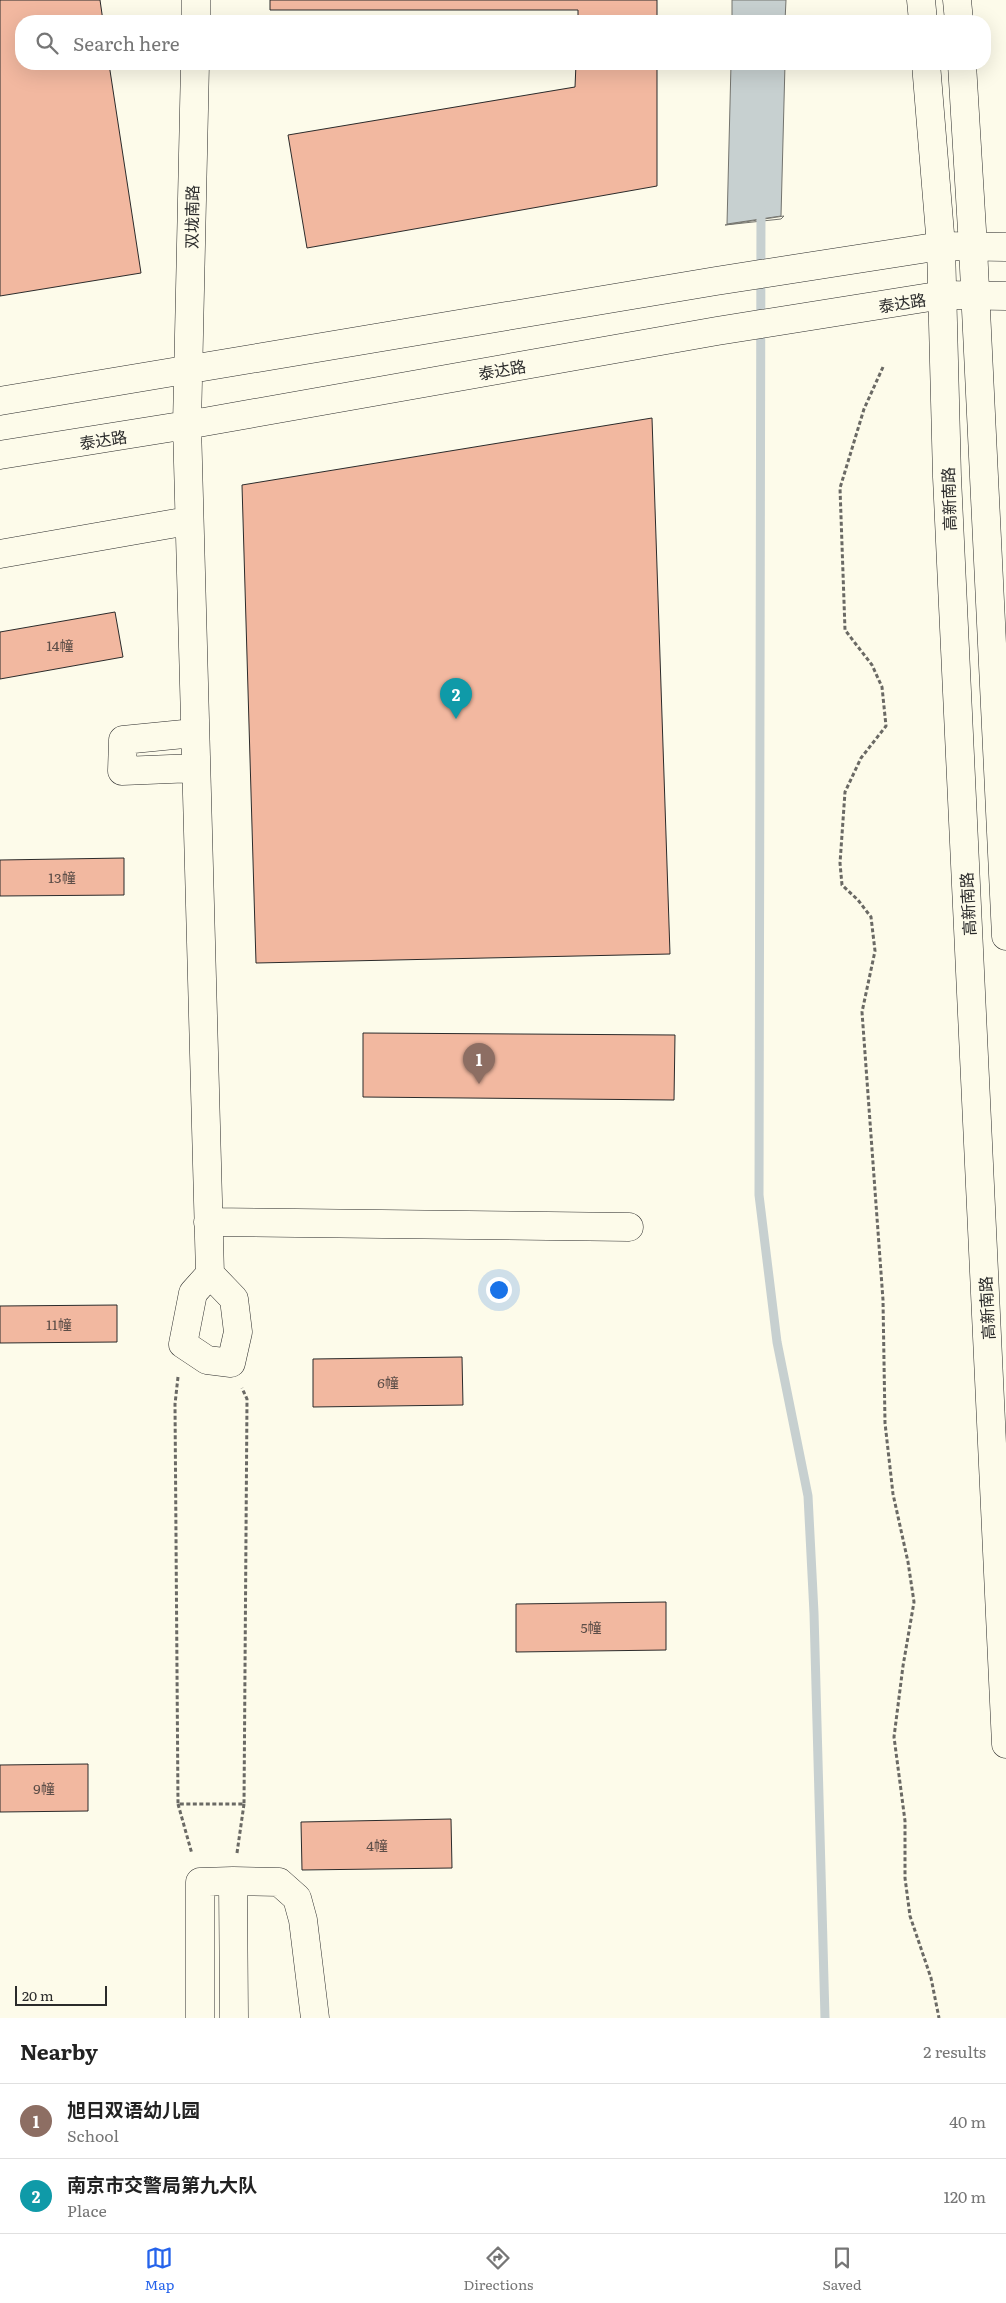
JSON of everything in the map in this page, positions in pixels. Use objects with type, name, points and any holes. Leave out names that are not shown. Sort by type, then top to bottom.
[{"type":"street","points":[[196,0],[196,15]]},
{"type":"street","points":[[921,0],[922,15]]},
{"type":"street","points":[[957,0],[958,15]]},
{"type":"street","name":"双垅南路","points":[[195,70],[187,370],[188,521],[210,1274]]},
{"type":"street","name":"高新南路","points":[[926,70],[941,246],[946,477],[1006,1744]]},
{"type":"street","points":[[962,70],[974,247],[1006,936]]},
{"type":"street","points":[[0,401],[716,281],[941,246],[1006,247]]},
{"type":"street","name":"泰达路","points":[[0,455],[187,426],[717,331],[943,295],[1006,296]]},
{"type":"street","points":[[0,554],[188,521]]},
{"type":"street","points":[[194,733],[123,740],[122,771],[195,768]]},
{"type":"street","points":[[208,1222],[629,1227]]},
{"type":"street","points":[[210,1274],[234,1299],[238,1332],[231,1363],[207,1360],[183,1344],[193,1293],[210,1274]]},
{"type":"street","points":[[233,1881],[234,2018]]},
{"type":"street","points":[[200,2018],[200,1882],[233,1881],[279,1882],[297,1898],[303,1920],[315,2018]]},
{"type":"path","points":[[883,367],[864,409],[840,488],[845,630],[872,665],[882,687],[886,726],[861,758],[845,792],[840,863],[842,885],[858,900],[870,917],[875,951],[862,1012],[883,1300],[885,1423],[893,1494],[908,1562],[914,1602],[903,1666],[894,1737],[905,1821],[905,1878],[910,1916],[931,1978],[939,2018]]},
{"type":"path","points":[[183,1344],[174,1404],[178,1804],[200,1882]]},
{"type":"path","points":[[231,1363],[248,1399],[244,1804],[233,1881]]},
{"type":"path","points":[[178,1804],[244,1804]]},
{"type":"shaded area","points":[[732,0],[786,0],[785,15],[732,15]]},
{"type":"shaded area","points":[[731,70],[785,70],[781,216],[727,224]]},
{"type":"pier","points":[[784,216],[781,219],[725,225]]},
{"type":"building","points":[[0,0],[100,0],[102,15],[15,15],[15,70],[110,70],[141,273],[0,296]]},
{"type":"building","points":[[270,0],[657,0],[657,15],[578,15],[578,10],[270,10]]},
{"type":"building","points":[[576,70],[657,70],[657,186],[307,248],[288,135],[575,87]]},
{"type":"building","points":[[652,418],[670,954],[256,963],[242,485]]},
{"type":"building","points":[[115,612],[123,657],[0,679],[0,632]]},
{"type":"building","points":[[124,858],[124,895],[0,896],[0,860]]},
{"type":"building","points":[[363,1033],[675,1035],[674,1100],[363,1097]]},
{"type":"building","points":[[117,1305],[117,1342],[0,1343],[0,1306]]},
{"type":"building","points":[[462,1357],[463,1405],[313,1407],[313,1359]]},
{"type":"building","points":[[666,1602],[666,1650],[516,1652],[516,1604]]},
{"type":"building","points":[[88,1764],[88,1811],[0,1812],[0,1765]]},
{"type":"building","points":[[451,1819],[452,1868],[302,1870],[301,1822]]},
{"type":"waterway","points":[[761,209],[759,1195],[777,1342],[808,1496],[814,1613],[825,2018]]},
{"type":"place","name":"南京市交警局第九大队","points":[[456,719]]},
{"type":"place","name":"旭日双语幼儿园","points":[[479,1084]]}]
